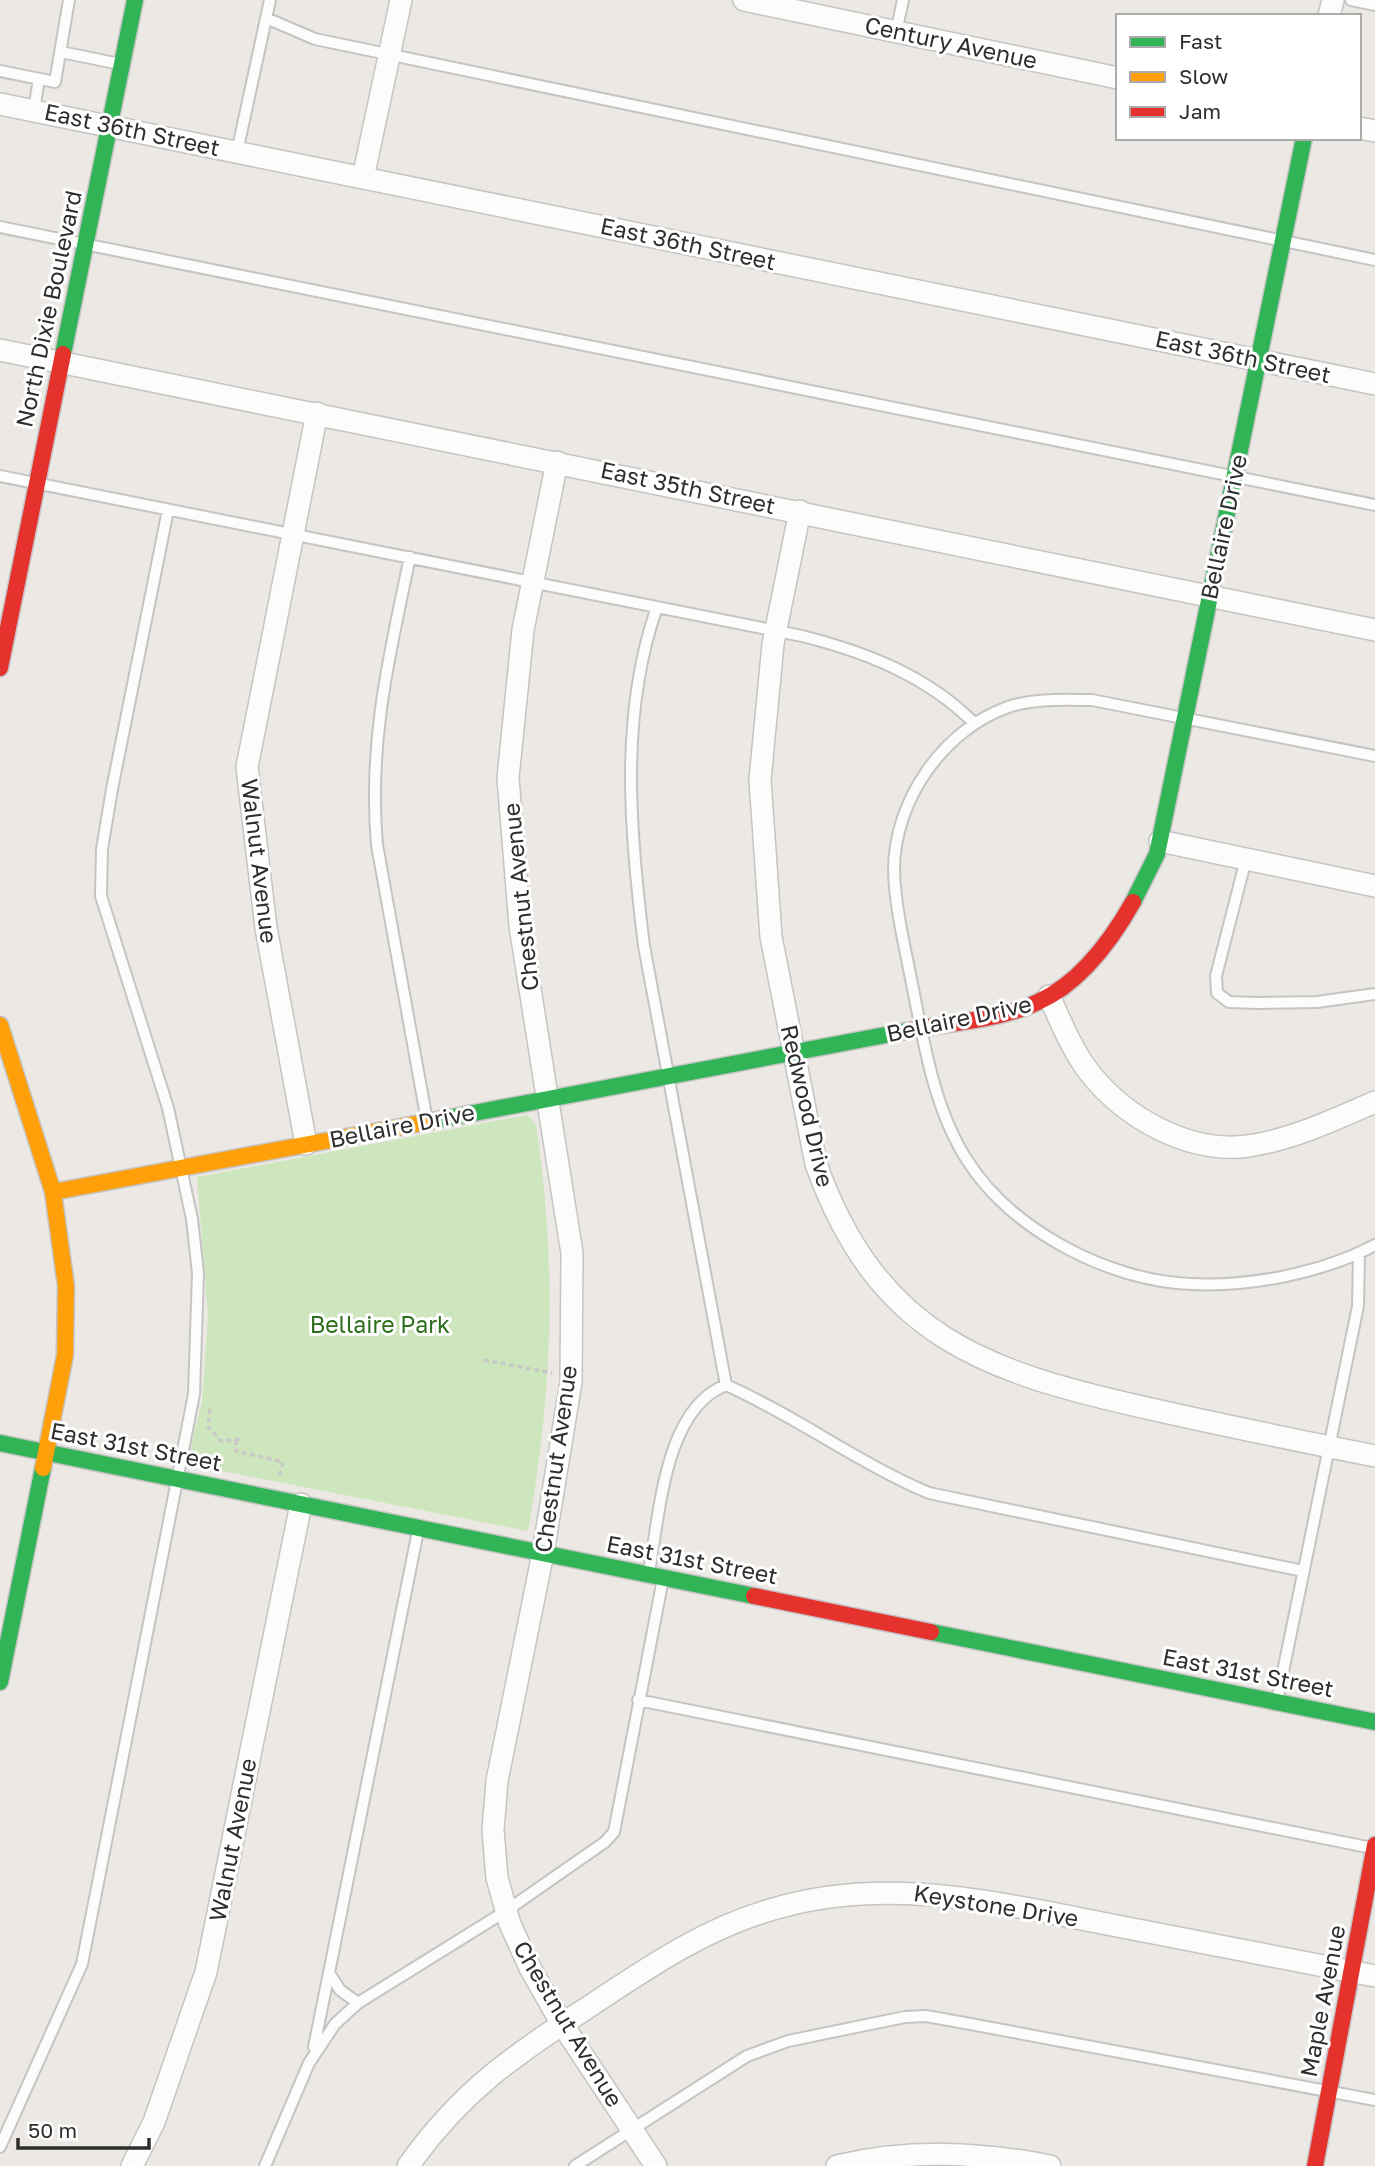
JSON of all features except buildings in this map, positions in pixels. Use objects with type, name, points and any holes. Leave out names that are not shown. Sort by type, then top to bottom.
[{"type":"street","name":"North Dixie Boulevard","points":[[0,668],[135,0]]},
{"type":"street","points":[[363,178],[401,0]]},
{"type":"street","name":"Century Avenue","points":[[744,0],[1116,78]]},
{"type":"street","name":"East 36th Street","points":[[0,104],[1375,384]]},
{"type":"street","name":"Bellaire Drive","points":[[53,1192],[921,1028],[1026,1007],[1049,996],[1089,961],[1118,929],[1142,892],[1160,841],[1304,140]]},
{"type":"street","name":"East 35th Street","points":[[0,350],[1375,629]]},
{"type":"street","name":"Walnut Avenue","points":[[306,1144],[266,928],[247,767],[317,413]]},
{"type":"street","name":"Chestnut Avenue","points":[[557,462],[523,630],[509,778],[520,926],[572,1253],[571,1382],[543,1553],[497,1781],[493,1830],[497,1878],[506,1911],[530,1968],[562,2024],[656,2166]]},
{"type":"street","name":"Redwood Drive","points":[[800,511],[776,631],[760,780],[771,937],[817,1164],[842,1227],[860,1257],[887,1291],[943,1338],[968,1353],[1032,1380],[1375,1456]]},
{"type":"street","points":[[1160,841],[1375,886]]},
{"type":"street","points":[[1049,996],[1070,1042],[1104,1089],[1124,1107],[1178,1137],[1220,1146],[1269,1143],[1375,1102]]},
{"type":"street","points":[[0,1025],[53,1192],[66,1286],[65,1341],[48,1452],[0,1682]]},
{"type":"street","name":"East 31st Street","points":[[0,1443],[1375,1722]]},
{"type":"street","name":"Walnut Avenue","points":[[132,2166],[154,2122],[206,1972],[301,1504]]},
{"type":"street","name":"Maple Avenue","points":[[1315,2166],[1375,1847]]},
{"type":"street","name":"Keystone Drive","points":[[408,2166],[438,2127],[474,2088],[509,2059],[673,1951],[720,1927],[797,1902],[855,1893],[904,1891],[976,1899],[1375,1976]]},
{"type":"street","points":[[837,2166],[880,2158],[955,2153],[1050,2166]]},
{"type":"lane","points":[[0,71],[55,82],[69,0]]},
{"type":"lane","points":[[237,152],[270,0]]},
{"type":"lane","points":[[896,32],[903,0]]},
{"type":"lane","points":[[1351,0],[1375,5]]},
{"type":"lane","points":[[266,18],[315,39],[1375,260]]},
{"type":"lane","points":[[61,52],[122,65]]},
{"type":"lane","points":[[34,110],[38,79]]},
{"type":"lane","points":[[0,227],[1375,505]]},
{"type":"lane","points":[[0,475],[776,631],[869,655],[930,687],[974,723]]},
{"type":"lane","points":[[0,2147],[82,1964],[194,1394],[198,1286],[192,1219],[168,1108],[101,895],[102,849],[110,801],[168,510]]},
{"type":"lane","points":[[410,557],[385,679],[373,764],[374,805],[391,925],[428,1121]]},
{"type":"lane","points":[[657,607],[647,635],[634,707],[632,816],[644,946],[726,1385]]},
{"type":"lane","points":[[1375,756],[1092,700],[1050,699],[1010,706],[974,723],[929,768],[904,808],[894,869],[921,1028],[940,1099],[966,1159],[999,1199],[1054,1240],[1101,1264],[1136,1275],[1189,1284],[1269,1278],[1359,1254],[1375,1245]]},
{"type":"lane","points":[[1246,859],[1216,976],[1217,993],[1229,1002],[1257,1003],[1317,1002],[1375,993]]},
{"type":"lane","points":[[1276,1702],[1358,1306],[1359,1254]]},
{"type":"lane","points":[[726,1385],[761,1401],[885,1474],[929,1493],[1303,1571]]},
{"type":"lane","points":[[309,2063],[335,2024],[358,2003],[506,1911],[605,1842],[614,1832],[638,1700],[671,1454],[692,1408],[705,1396],[726,1385]]},
{"type":"lane","points":[[265,2166],[309,2063],[331,1976],[419,1528]]},
{"type":"lane","points":[[638,1700],[1375,1847]]},
{"type":"lane","points":[[331,1976],[340,1990],[358,2003]]},
{"type":"lane","points":[[575,2166],[747,2056],[788,2041],[905,2017],[926,2016],[1329,2094],[1375,2100]]},
{"type":"path","points":[[484,1360],[552,1371],[551,1384]]},
{"type":"path","points":[[210,1409],[208,1427],[221,1441],[239,1440],[236,1451],[283,1462],[278,1479],[292,1482]]},
{"type":"green space","name":"Bellaire Park","points":[[527,1115],[536,1124],[543,1177],[549,1278],[543,1428],[528,1531],[186,1464],[202,1401],[208,1317],[197,1177]]},
{"type":"traffic: fast","points":[[63,354],[135,0]]},
{"type":"traffic: fast","points":[[1133,902],[1157,854],[1304,140]]},
{"type":"traffic: fast","points":[[432,1121],[912,1030]]},
{"type":"traffic: fast","points":[[0,1443],[754,1596]]},
{"type":"traffic: fast","points":[[0,1682],[43,1468]]},
{"type":"traffic: fast","points":[[931,1632],[1375,1722]]},
{"type":"traffic: slow","points":[[0,1025],[53,1192],[66,1286],[65,1355],[43,1468]]},
{"type":"traffic: slow","points":[[53,1192],[432,1121]]},
{"type":"traffic: jam","points":[[0,668],[63,354]]},
{"type":"traffic: jam","points":[[912,1030],[1008,1013],[1053,994],[1093,959],[1133,902]]},
{"type":"traffic: jam","points":[[754,1596],[931,1632]]},
{"type":"traffic: jam","points":[[1315,2166],[1375,1845]]}]
